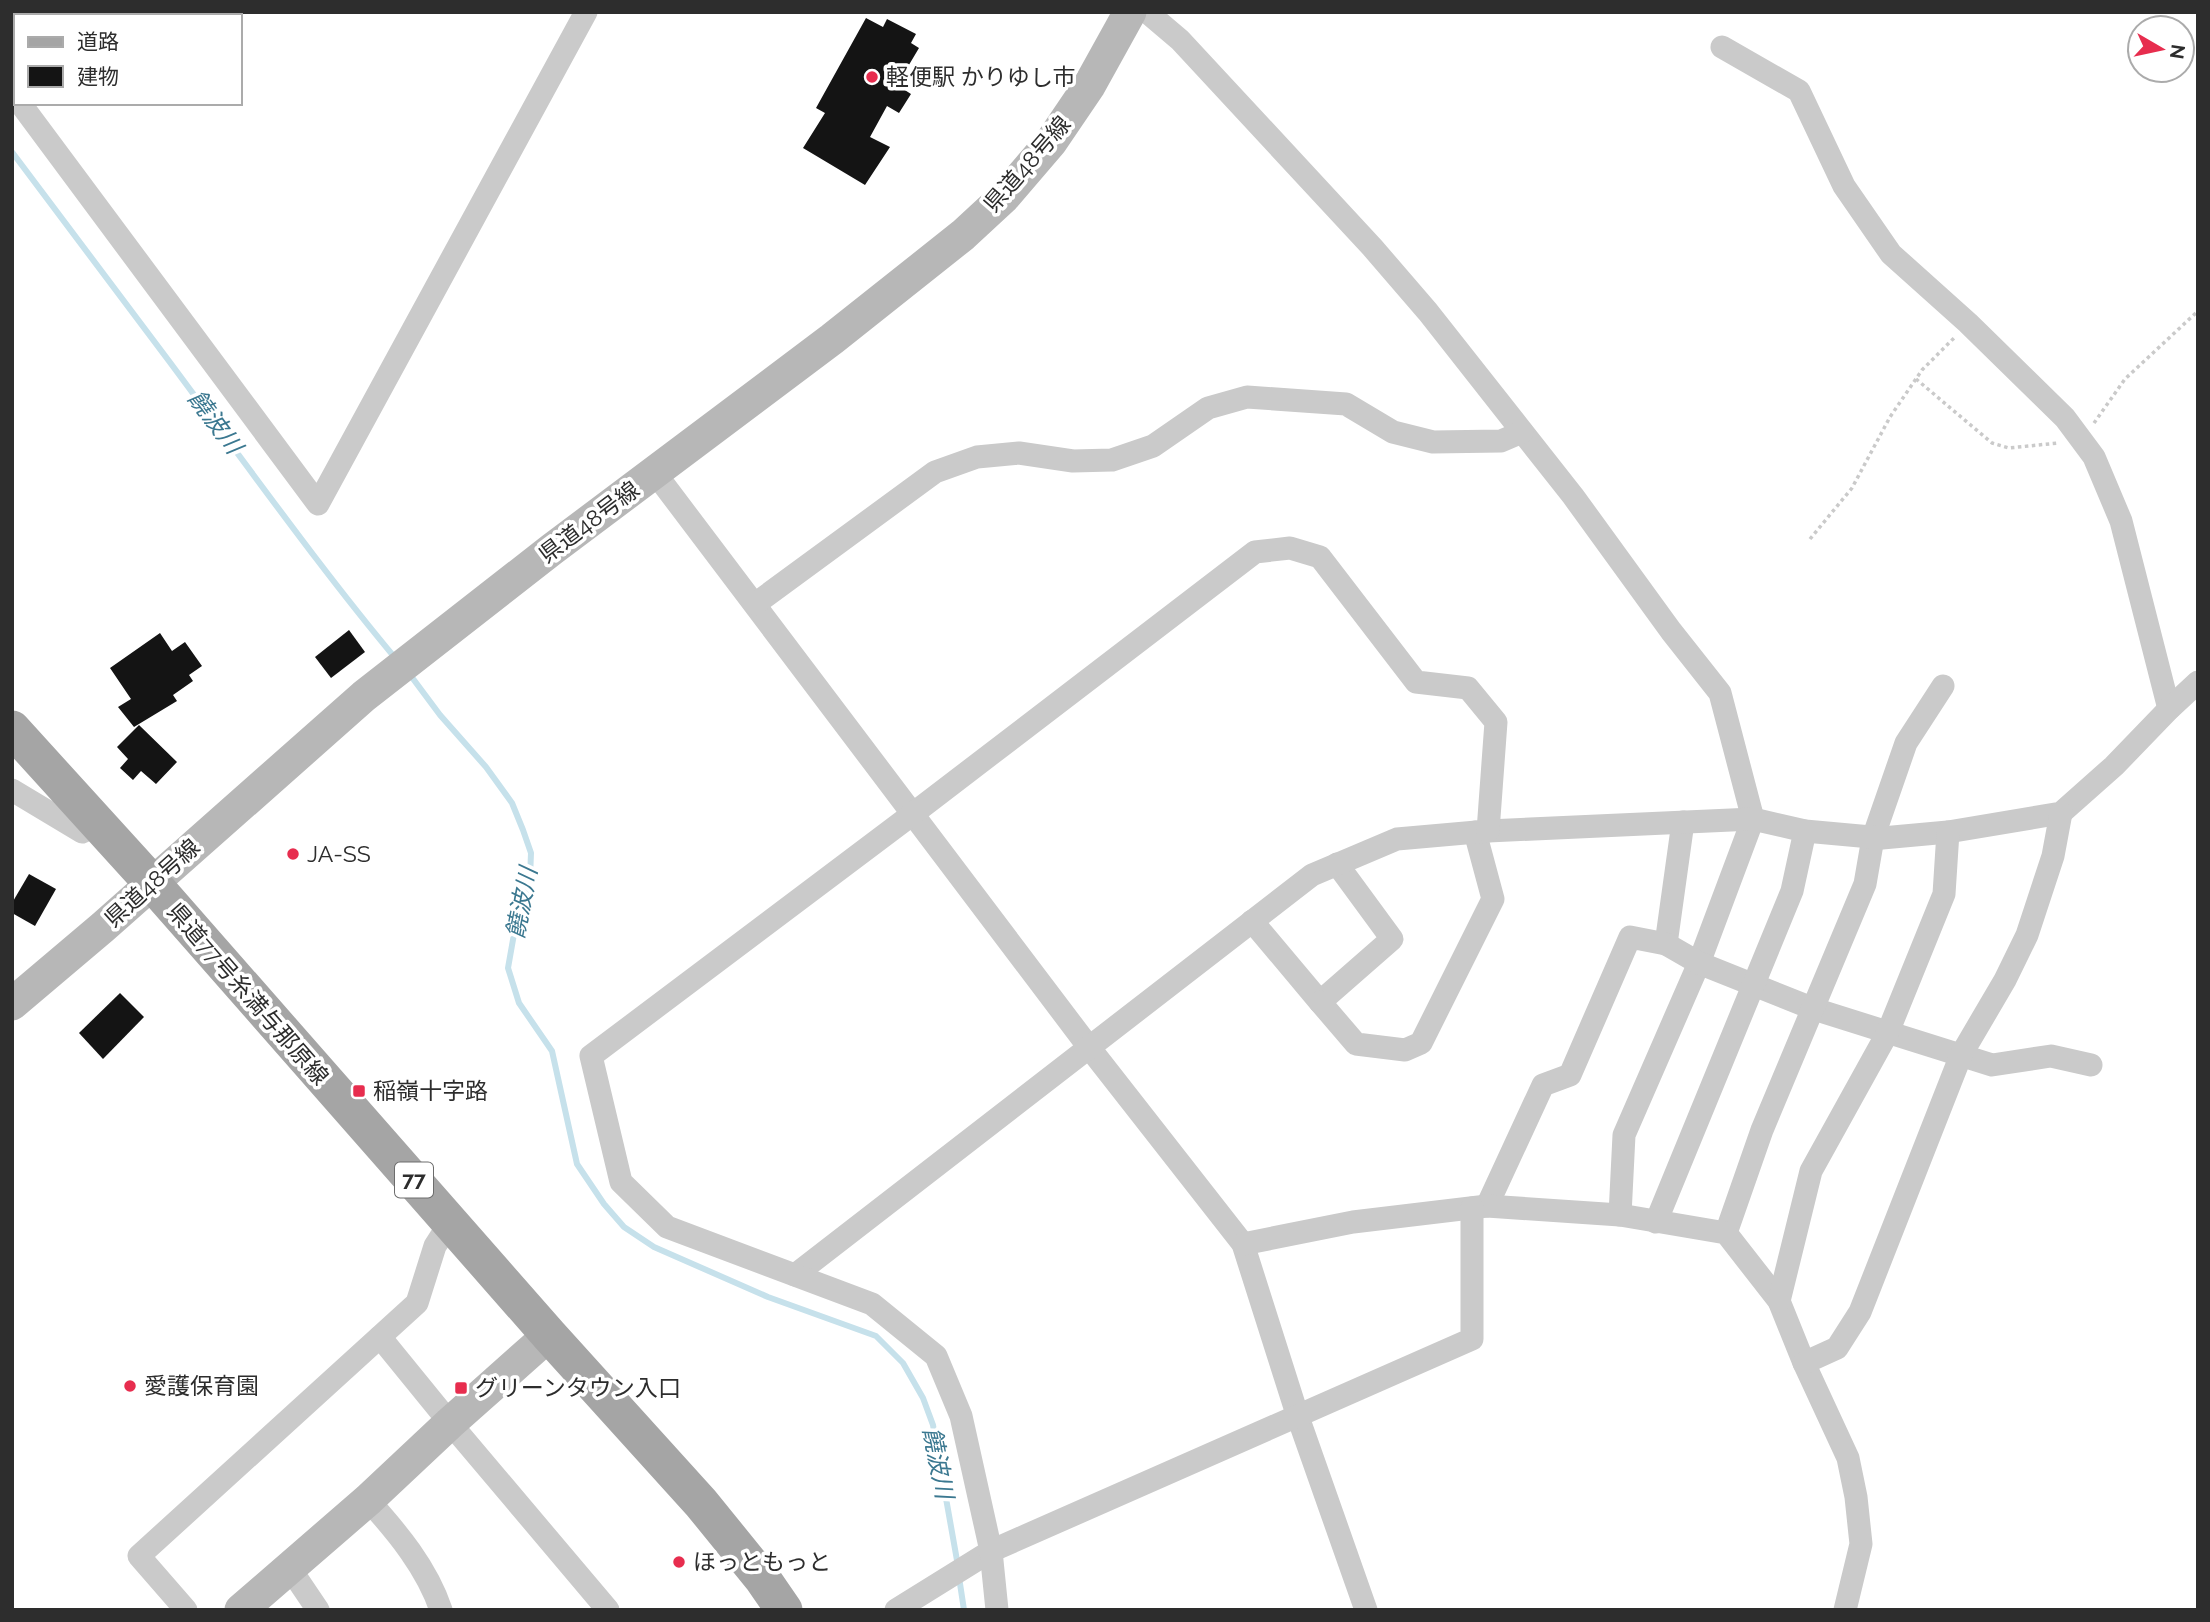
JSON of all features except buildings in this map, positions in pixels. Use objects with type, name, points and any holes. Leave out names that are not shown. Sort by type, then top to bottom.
[{"type":"main road","name":"県道48号線","points":[[12,1004],[364,696],[922,269],[1003,198],[1051,142],[1069,116],[1130,12]]},
{"type":"main road","name":"県道77号糸満与那原線","points":[[12,729],[152,883],[549,1335],[701,1503],[762,1578],[784,1610]]},
{"type":"main road","points":[[241,1610],[369,1500],[549,1335]]},
{"type":"street","points":[[21,105],[317,504],[586,12]]},
{"type":"street","points":[[1147,12],[1180,40],[1372,247],[1428,312],[1573,496],[1671,631],[1720,693],[1753,819],[1699,963],[1624,1135],[1620,1214]]},
{"type":"street","points":[[1722,47],[1800,91],[1844,186],[1891,254],[1969,323],[2065,418],[2094,457],[2121,521],[2169,709]]},
{"type":"street","points":[[755,604],[935,472],[977,457],[1019,453],[1073,461],[1112,460],[1153,446],[1208,408],[1247,397],[1346,404],[1394,432],[1433,442],[1501,441],[1522,432]]},
{"type":"street","points":[[655,473],[1088,1046],[1243,1244],[1298,1417],[1366,1610]]},
{"type":"street","points":[[997,1610],[991,1551],[961,1416],[936,1356],[872,1304],[667,1227],[621,1182],[590,1056],[1255,552],[1290,548],[1320,558],[1416,682],[1468,688],[1496,722],[1481,831],[1493,899],[1421,1042],[1405,1050],[1356,1044],[1252,921]]},
{"type":"street","points":[[795,1275],[1312,875],[1337,864],[1397,839],[1481,831],[1753,819],[1805,831],[1874,838],[1948,832],[2061,813],[2114,766],[2198,682]]},
{"type":"street","points":[[1726,1233],[1762,1130],[1865,884],[1874,838],[1906,743],[1943,686]]},
{"type":"street","points":[[12,790],[82,832],[99,824]]},
{"type":"street","points":[[1804,1363],[1837,1348],[1860,1312],[1961,1055],[2005,980],[2027,935],[2053,856],[2061,813]]},
{"type":"street","points":[[1666,944],[1683,822]]},
{"type":"street","points":[[1656,1222],[1792,891],[1805,831]]},
{"type":"street","points":[[1779,1301],[1811,1171],[1888,1032],[1944,894],[1948,832]]},
{"type":"street","points":[[1320,1002],[1392,939],[1337,864]]},
{"type":"street","points":[[896,1610],[991,1551],[1472,1339],[1479,1207],[1543,1085],[1570,1075],[1630,937],[1666,944],[1699,963],[1814,1009],[1992,1065],[2051,1056],[2091,1065]]},
{"type":"street","points":[[1243,1244],[1353,1222],[1479,1207],[1620,1214],[1726,1233],[1779,1301],[1804,1363],[1849,1458],[1861,1544],[1845,1610]]},
{"type":"street","points":[[186,1610],[139,1556],[416,1303],[435,1247],[451,1221]]},
{"type":"street","points":[[380,1337],[608,1610]]},
{"type":"street","points":[[369,1500],[400,1536],[441,1610]]},
{"type":"street","points":[[289,1567],[318,1610]]},
{"type":"path","points":[[1811,539],[1852,488],[1890,417],[1922,370],[1969,323]]},
{"type":"waterway","name":"饒波川","points":[[12,152],[301,538],[396,659]]},
{"type":"waterway","name":"饒波川","points":[[408,672],[512,803],[531,853],[526,903],[514,934],[508,968],[519,1003],[552,1051],[577,1164],[604,1204],[624,1227],[654,1247],[768,1297],[876,1336],[903,1363],[923,1398],[933,1425],[958,1566]]},
{"type":"waterway","name":"饒波川","points":[[959,1577],[964,1610]]},
{"type":"place","name":"軽便駅 かりゆし市","points":[[872,77]]},
{"type":"place","name":"JA-SS","points":[[293,854]]},
{"type":"place","name":"稲嶺十字路","points":[[359,1091]]},
{"type":"place","name":"愛護保育園","points":[[130,1386]]},
{"type":"place","name":"グリーンタウン入口","points":[[461,1388]]},
{"type":"place","name":"ほっともっと","points":[[679,1562]]}]
